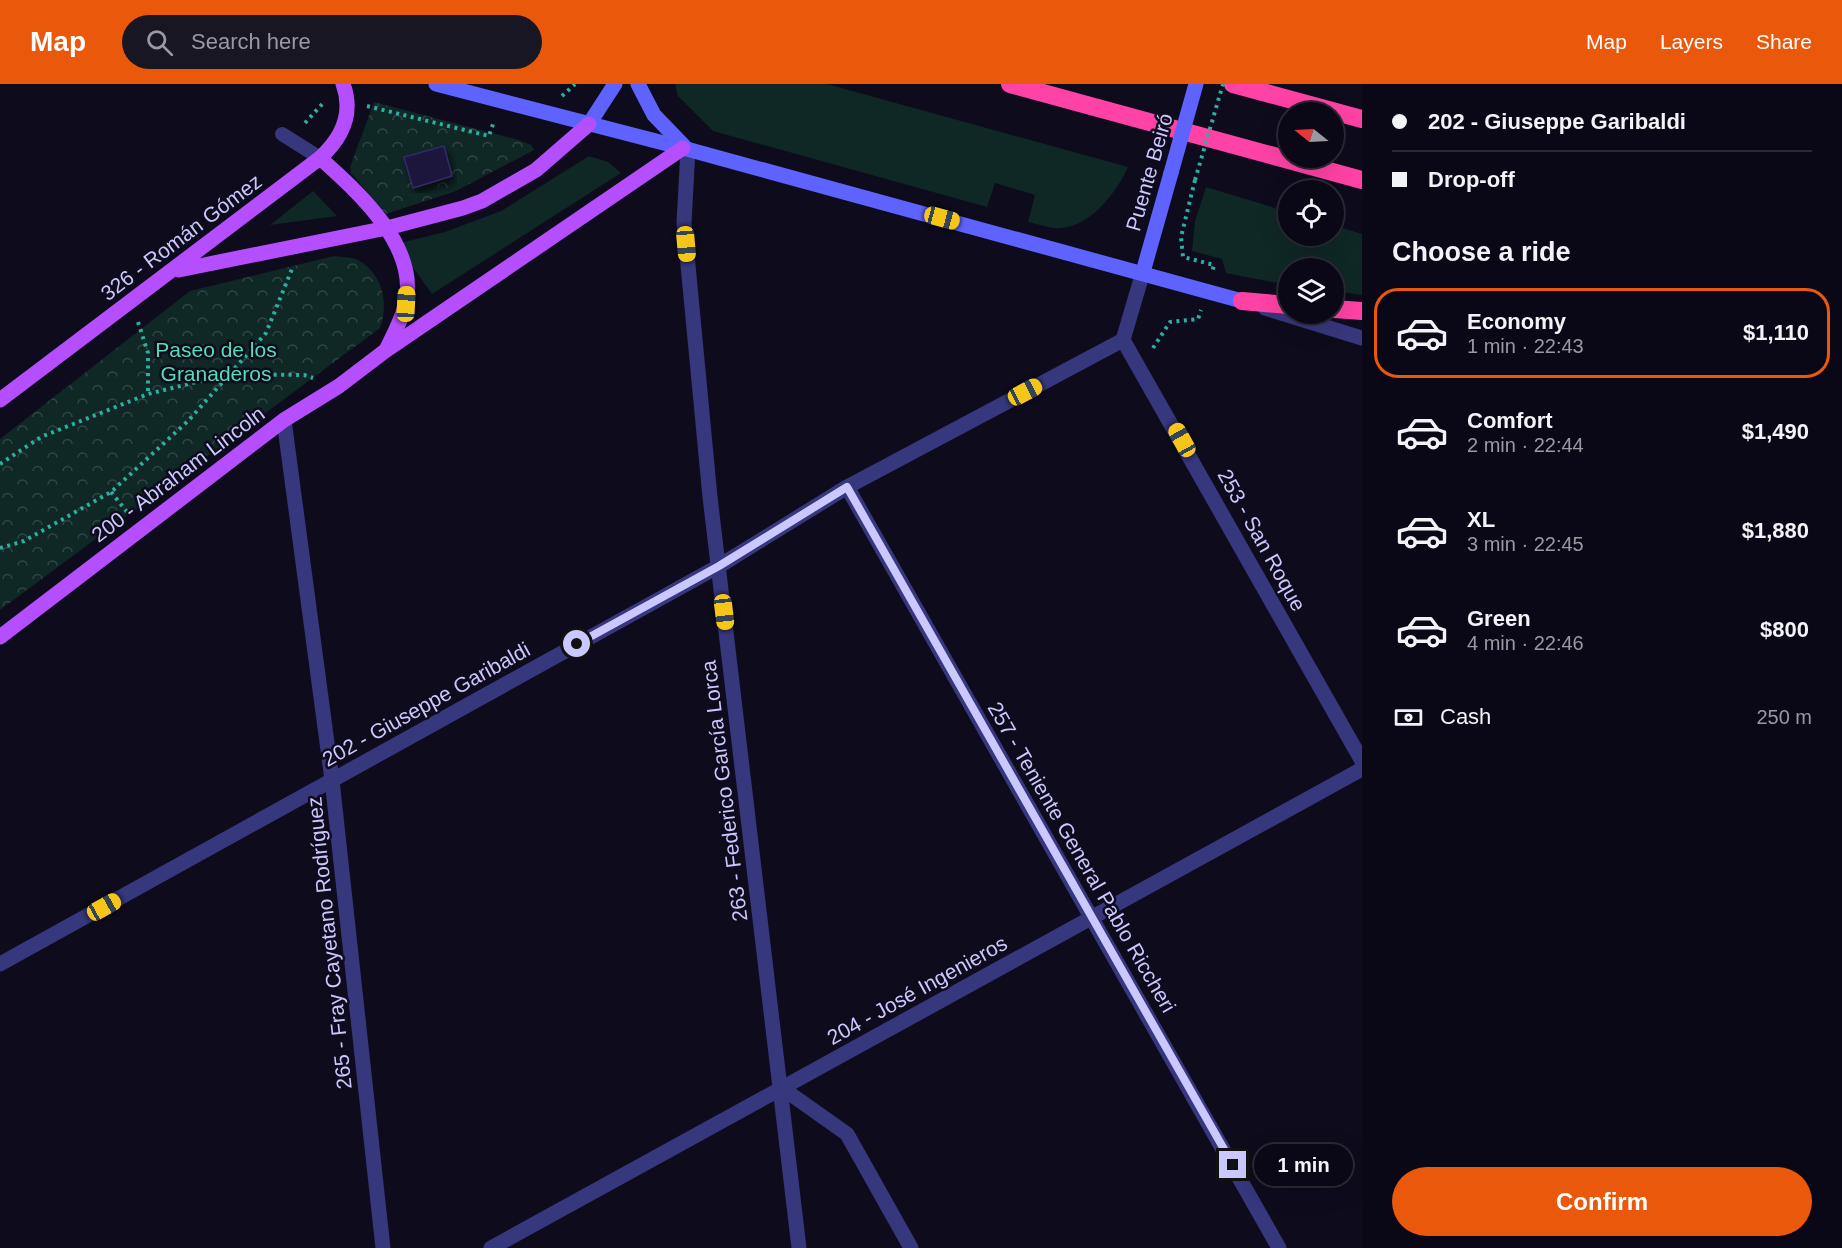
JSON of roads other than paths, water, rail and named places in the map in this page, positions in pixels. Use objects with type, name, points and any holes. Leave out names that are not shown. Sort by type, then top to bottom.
[{"type":"highway","points":[[1010,84],[1362,180]]},
{"type":"highway","points":[[1233,84],[1362,119]]},
{"type":"highway","points":[[1242,301],[1278,304]]},
{"type":"highway","points":[[1344,310],[1362,311]]},
{"type":"main road","name":"326 - Román Gómez","points":[[0,400],[320,158],[342,131],[347,104],[343,84]]},
{"type":"main road","points":[[436,84],[1143,272],[1242,301]]},
{"type":"main road","points":[[172,271],[387,228],[441,215],[482,201],[536,170],[589,124],[615,84]]},
{"type":"main road","points":[[638,84],[654,115],[686,149]]},
{"type":"main road","name":"Puente Beiró","points":[[1143,272],[1196,84]]},
{"type":"main road","name":"200 - Abraham Lincoln","points":[[0,637],[284,420],[339,386],[385,351],[686,149]]},
{"type":"main road","points":[[320,158],[348,183],[387,228],[400,254],[407,280],[406,304],[385,351]]},
{"type":"street","name":"263 - Federico García Lorca","points":[[686,149],[684,223],[719,566],[799,1248]]},
{"type":"street","points":[[1123,340],[1143,272]]},
{"type":"street","points":[[1242,301],[1362,338]]},
{"type":"street","name":"202 - Giuseppe Garibaldi","points":[[0,964],[719,566],[847,487],[1123,340]]},
{"type":"street","name":"253 - San Roque","points":[[1123,340],[1148,380],[1362,761]]},
{"type":"street","name":"265 - Fray Cayetano Rodríguez","points":[[284,420],[332,780],[383,1248]]},
{"type":"street","name":"257 - Teniente General Pablo Riccheri","points":[[847,487],[1279,1248]]},
{"type":"street","name":"204 - José Ingenieros","points":[[491,1248],[1362,769]]},
{"type":"street","points":[[782,1088],[847,1134],[911,1248]]},
{"type":"lane","points":[[287,137],[320,158]]},
{"type":"park label","name":"Paseo de los Granaderos","points":[[216,361]]}]
